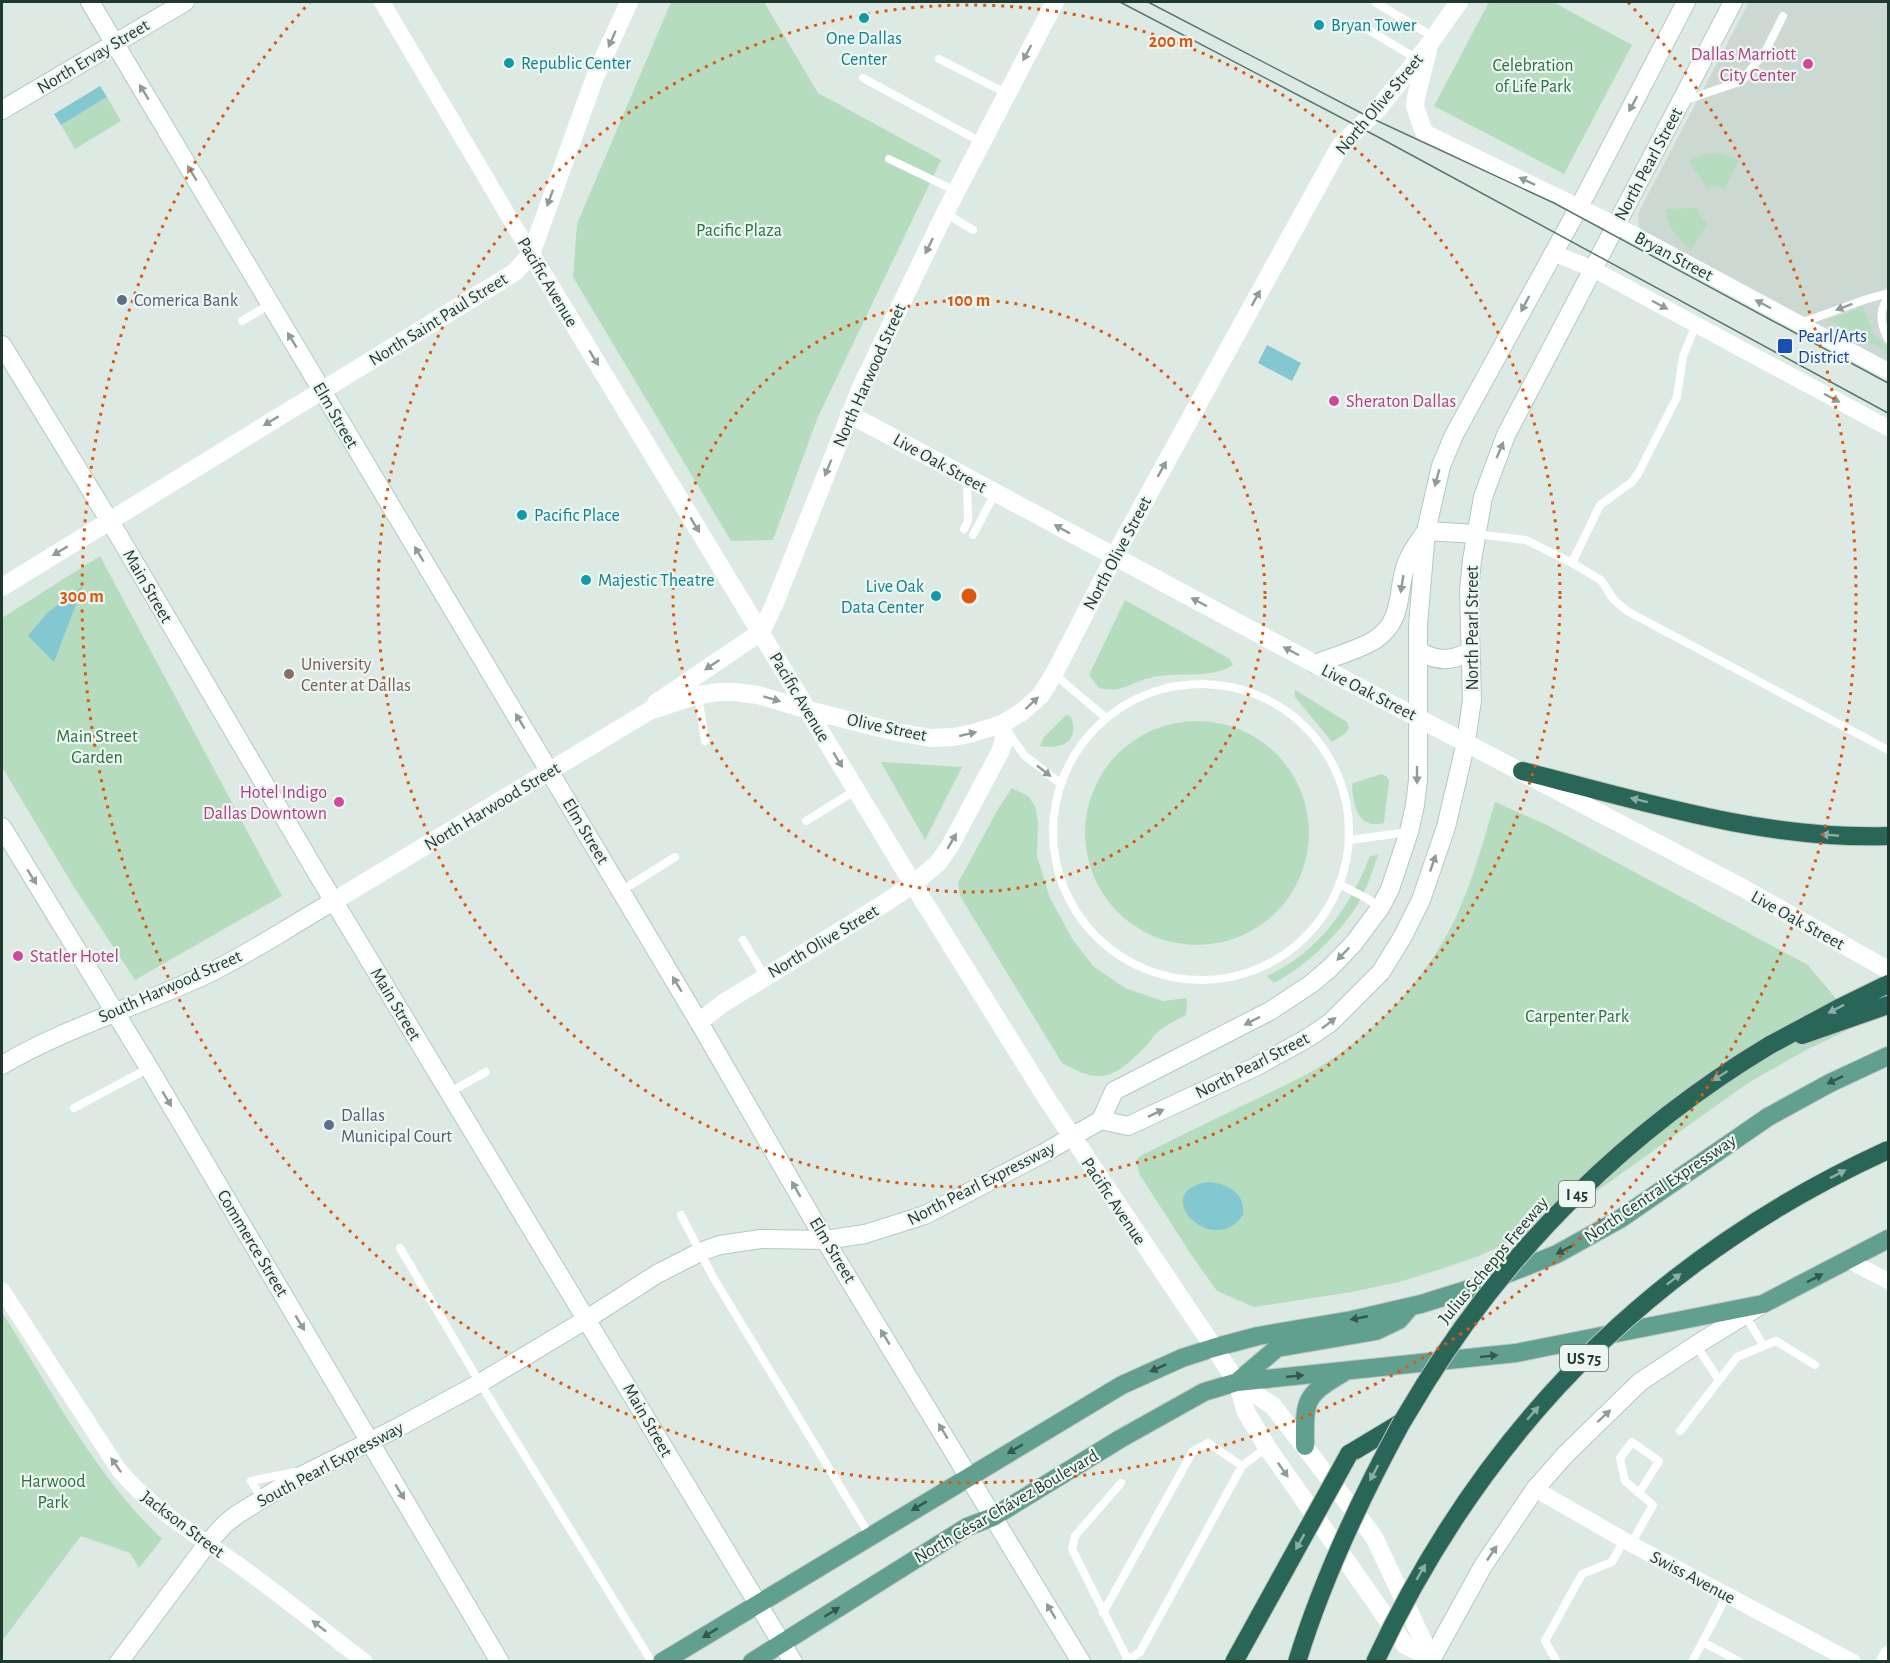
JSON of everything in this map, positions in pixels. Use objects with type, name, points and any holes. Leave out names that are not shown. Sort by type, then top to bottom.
[{"type":"highway","points":[[1522,771],[1721,821],[1777,830],[1843,836],[1888,836]]},
{"type":"highway","name":"Julius Schepps Freeway","points":[[1297,1662],[1315,1608],[1344,1536],[1402,1422],[1438,1362],[1480,1304],[1527,1246],[1577,1193],[1659,1121],[1714,1080],[1770,1045],[1888,984]]},
{"type":"highway","points":[[1770,1045],[1826,1028],[1888,1005]]},
{"type":"highway","name":"US 75","points":[[1375,1662],[1406,1599],[1461,1507],[1529,1418],[1576,1366],[1652,1296],[1709,1253],[1801,1194],[1888,1150]]},
{"type":"highway","points":[[1234,1662],[1349,1454],[1402,1422]]},
{"type":"main road","name":"Elm Street","points":[[90,2],[550,771],[825,1240],[1081,1662]]},
{"type":"main road","name":"North Ervay Street","points":[[2,110],[185,2]]},
{"type":"main road","name":"North Saint Paul Street","points":[[2,586],[514,272],[531,254],[595,77],[629,2]]},
{"type":"main road","name":"North Harwood Street","points":[[649,711],[658,701],[761,632],[774,605],[849,414],[945,213],[1054,2]]},
{"type":"main road","points":[[1071,1137],[1101,1120],[1114,1091],[1270,1011],[1311,984],[1330,968],[1354,942],[1380,908],[1390,889],[1415,806],[1418,780],[1420,589],[1426,531],[1441,466],[1454,435],[1579,206],[1686,2]]},
{"type":"main road","name":"North Pearl Street","points":[[1101,1120],[1128,1126],[1255,1067],[1306,1039],[1330,1023],[1382,972],[1398,945],[1421,900],[1446,827],[1466,742],[1472,700],[1470,591],[1476,534],[1483,497],[1506,435],[1733,2]]},
{"type":"main road","name":"North Olive Street","points":[[699,1022],[723,1004],[913,884],[938,862],[950,846],[1000,752],[1004,741],[1002,724],[1023,712],[1041,695],[1054,674],[1114,557],[1340,146],[1378,109],[1432,40],[1456,3]]},
{"type":"main road","points":[[1424,132],[1416,115],[1416,97],[1432,40]]},
{"type":"main road","name":"Pacific Avenue","points":[[531,254],[913,884],[1071,1137],[1236,1382],[1246,1412],[1267,1447],[1405,1645],[1431,1660]]},
{"type":"main road","name":"Main Street","points":[[2,345],[793,1662]]},
{"type":"main road","name":"Live Oak Street","points":[[849,414],[1315,664],[1740,887],[1888,970]]},
{"type":"main road","points":[[1426,531],[1476,534]]},
{"type":"main road","points":[[1315,664],[1375,640],[1392,622],[1397,614],[1404,569],[1409,555],[1426,531]]},
{"type":"main road","points":[[1418,650],[1442,660],[1462,656],[1470,651]]},
{"type":"main road","name":"North Harwood Street","points":[[334,901],[649,711],[719,692],[758,695],[808,710]]},
{"type":"main road","name":"Olive Street","points":[[808,710],[896,732],[932,738],[954,737],[1002,724]]},
{"type":"main road","name":"Commerce Street","points":[[2,830],[116,1012],[500,1662]]},
{"type":"main road","name":"South Harwood Street","points":[[2,1065],[56,1036],[204,975],[334,901]]},
{"type":"main road","name":"North Central Expressway","points":[[1213,1348],[1258,1336],[1352,1320],[1410,1307],[1469,1289],[1557,1254],[1650,1199],[1768,1117],[1798,1099],[1888,1056]]},
{"type":"main road","name":"North Pearl Expressway","points":[[587,1319],[657,1274],[700,1252],[720,1245],[761,1239],[825,1240],[865,1234],[926,1215],[1071,1137]]},
{"type":"main road","points":[[1431,1660],[1483,1566],[1535,1489],[1582,1438],[1640,1382],[1762,1304],[1888,1239]]},
{"type":"main road","points":[[1236,1382],[1516,1353],[1762,1304]]},
{"type":"main road","points":[[1236,1382],[1277,1348],[1377,1331],[1399,1320],[1410,1307]]},
{"type":"main road","name":"South Pearl Expressway","points":[[119,1662],[207,1544],[225,1524],[262,1499],[316,1468],[480,1383],[587,1319]]},
{"type":"main road","points":[[662,1662],[1122,1385],[1182,1358],[1213,1348]]},
{"type":"main road","points":[[1305,1446],[1306,1407],[1310,1397],[1316,1389],[1347,1371]]},
{"type":"main road","name":"Pacific Avenue","points":[[1236,1382],[1273,1406],[1374,1537],[1431,1660]]},
{"type":"main road","name":"North César Chávez Boulevard","points":[[752,1662],[967,1527],[993,1516],[1120,1439],[1204,1392],[1236,1382]]},
{"type":"street","name":"Pacific Avenue","points":[[382,2],[531,254]]},
{"type":"street","name":"Bryan Street","points":[[1424,132],[1616,225],[1888,371]]},
{"type":"street","points":[[1553,253],[1593,269],[1888,428]]},
{"type":"street","points":[[1848,1260],[1888,1281]]},
{"type":"street","name":"Jackson Street","points":[[2,1290],[119,1470],[136,1489],[161,1511],[365,1662]]},
{"type":"street","name":"Swiss Avenue","points":[[1535,1489],[1628,1542],[1853,1662]]},
{"type":"street","points":[[1884,1662],[1888,1654]]},
{"type":"lane","points":[[1376,3],[1432,40]]},
{"type":"lane","points":[[1680,102],[1742,81],[1766,50],[1783,16]]},
{"type":"lane","points":[[1364,27],[1417,59]]},
{"type":"lane","points":[[939,59],[1006,93]]},
{"type":"lane","points":[[862,78],[981,142]]},
{"type":"lane","points":[[889,159],[956,191]]},
{"type":"lane","points":[[945,213],[973,230]]},
{"type":"lane","points":[[1800,324],[1888,293]]},
{"type":"lane","points":[[1888,298],[1881,316],[1882,329],[1888,339]]},
{"type":"lane","points":[[242,321],[270,304]]},
{"type":"lane","points":[[1572,563],[1600,505],[1632,482],[1639,472],[1677,397],[1683,356],[1696,325]]},
{"type":"lane","points":[[964,529],[968,521],[967,477]]},
{"type":"lane","points":[[973,535],[995,493]]},
{"type":"lane","points":[[1476,534],[1526,540],[1572,563],[1601,580],[1613,599],[1626,611],[1888,750]]},
{"type":"lane","points":[[1054,674],[1106,718]]},
{"type":"lane","points":[[1187,684],[1216,684],[1245,691],[1272,702],[1297,720],[1311,734],[1333,766],[1346,807],[1348,840],[1339,884],[1326,912],[1306,936],[1283,956],[1256,970],[1226,978],[1194,980],[1162,975],[1148,970],[1106,946],[1084,922],[1067,895],[1058,868],[1054,840],[1055,812],[1061,784],[1072,759],[1088,737],[1106,718],[1131,701],[1158,690],[1187,684]]},
{"type":"lane","points":[[698,696],[705,741]]},
{"type":"lane","points":[[1002,724],[1024,755],[1061,784]]},
{"type":"lane","points":[[806,821],[856,790]]},
{"type":"lane","points":[[1348,840],[1409,832]]},
{"type":"lane","points":[[621,891],[675,857]]},
{"type":"lane","points":[[1339,884],[1380,908]]},
{"type":"lane","points":[[743,940],[765,977]]},
{"type":"lane","points":[[74,1108],[149,1068]]},
{"type":"lane","points":[[450,1092],[486,1072]]},
{"type":"lane","points":[[681,1215],[713,1277],[870,1536]]},
{"type":"lane","points":[[400,1248],[480,1383],[652,1662]]},
{"type":"lane","points":[[1745,1315],[1763,1345]]},
{"type":"lane","points":[[1680,1431],[1737,1357],[1776,1341],[1815,1365]]},
{"type":"lane","points":[[1696,1345],[1719,1380]]},
{"type":"lane","points":[[1557,1662],[1545,1641],[1582,1574],[1612,1562],[1653,1505],[1638,1493],[1625,1481],[1620,1458],[1632,1442],[1659,1461],[1638,1493]]},
{"type":"lane","points":[[1103,1613],[1193,1450],[1208,1443],[1242,1466]]},
{"type":"lane","points":[[1121,1483],[1074,1536],[1072,1550],[1127,1661],[1140,1652],[1242,1466],[1267,1447]]},
{"type":"lane","points":[[1692,1662],[1727,1595]]},
{"type":"lane","points":[[1702,1642],[1740,1662]]},
{"type":"shaded area","points":[[1749,2],[1888,2],[1888,366],[1643,233],[1639,226],[1638,214]]},
{"type":"green space","name":"Pacific Plaza","points":[[671,2],[764,2],[818,93],[941,160],[817,419],[773,540],[731,541],[573,277],[577,224]]},
{"type":"green space","name":"Celebration of Life Park","points":[[1489,2],[1553,2],[1632,45],[1564,174],[1434,106]]},
{"type":"green space","points":[[107,97],[121,121],[75,149],[61,125]]},
{"type":"green space","points":[[1717,153],[1739,160],[1725,188],[1713,186],[1707,189],[1689,161],[1705,154]]},
{"type":"green space","points":[[1697,208],[1707,224],[1691,249],[1674,232],[1665,209]]},
{"type":"green space","points":[[1863,307],[1874,335],[1888,347],[1888,352],[1828,320]]},
{"type":"green space","name":"Main Street Garden","points":[[100,556],[282,896],[135,980],[74,887],[2,767],[2,618]]},
{"type":"green space","points":[[1125,600],[1230,659],[1233,665],[1224,670],[1204,674],[1164,675],[1121,688],[1099,688],[1089,675]]},
{"type":"green space","points":[[1295,690],[1347,722],[1349,727],[1346,733],[1332,742],[1295,697]]},
{"type":"green space","points":[[1066,715],[1071,717],[1073,726],[1071,738],[1055,747],[1040,746],[1044,737]]},
{"type":"green space","points":[[1197,721],[1240,730],[1259,740],[1276,754],[1290,771],[1300,790],[1309,833],[1300,876],[1290,895],[1276,912],[1259,926],[1240,936],[1197,945],[1154,936],[1135,926],[1118,912],[1104,895],[1094,876],[1085,833],[1094,790],[1104,771],[1118,754],[1135,740],[1154,730]]},
{"type":"green space","points":[[881,762],[962,767],[925,840]]},
{"type":"green space","points":[[1382,774],[1389,781],[1384,823],[1368,823],[1358,813],[1352,785]]},
{"type":"green space","points":[[1012,788],[1028,796],[1035,806],[1038,822],[1037,856],[1050,898],[1073,940],[1093,966],[1125,988],[1163,1001],[1187,998],[1186,1015],[1161,1029],[1146,1046],[1116,1072],[1098,1076],[1088,1075],[1062,1063],[960,896],[958,883]]},
{"type":"green space","name":"Carpenter Park","points":[[1495,802],[1545,824],[1808,965],[1858,1025],[1806,1050],[1748,1083],[1555,1221],[1479,1256],[1399,1282],[1352,1292],[1254,1307],[1217,1291],[1140,1175],[1136,1161],[1140,1156],[1320,1067],[1357,1041],[1385,1016],[1422,973],[1452,926],[1473,874]]},
{"type":"green space","points":[[1378,855],[1360,901],[1348,918],[1320,950],[1298,968],[1274,983],[1267,976],[1286,966],[1317,941],[1353,893],[1370,856]]},
{"type":"green space","name":"Harwood Park","points":[[2,1312],[95,1460],[138,1514],[162,1539],[139,1568],[130,1553],[81,1536],[2,1641]]},
{"type":"water","points":[[100,86],[107,97],[61,125],[54,114]]},
{"type":"water","points":[[1267,345],[1301,363],[1292,381],[1258,363]]},
{"type":"water","points":[[83,586],[54,662],[28,636],[48,612]]},
{"type":"water","points":[[1208,1182],[1229,1187],[1242,1201],[1243,1215],[1230,1227],[1216,1230],[1202,1227],[1191,1219],[1184,1208],[1183,1197],[1191,1188]]},
{"type":"tram line","points":[[1120,2],[1380,138],[1888,413]]},
{"type":"tram line","points":[[1148,2],[1369,117],[1554,203],[1888,383]]},
{"type":"place","name":"One Dallas Center","points":[[864,18]]},
{"type":"place","name":"Bryan Tower","points":[[1319,25]]},
{"type":"place","name":"Republic Center","points":[[509,63]]},
{"type":"place","name":"Dallas Marriott City Center","points":[[1808,64]]},
{"type":"place","name":"Comerica Bank","points":[[122,300]]},
{"type":"place","name":"Pearl/Arts District","points":[[1785,346]]},
{"type":"place","name":"Sheraton Dallas","points":[[1334,401]]},
{"type":"place","name":"Pacific Place","points":[[522,515]]},
{"type":"place","name":"Majestic Theatre","points":[[586,580]]},
{"type":"place","name":"Live Oak Data Center","points":[[936,596]]},
{"type":"place","name":"University Center at Dallas","points":[[289,674]]},
{"type":"place","name":"Hotel Indigo Dallas Downtown","points":[[339,802]]},
{"type":"place","name":"Statler Hotel","points":[[18,956]]},
{"type":"place","name":"Dallas Municipal Court","points":[[329,1125]]}]
